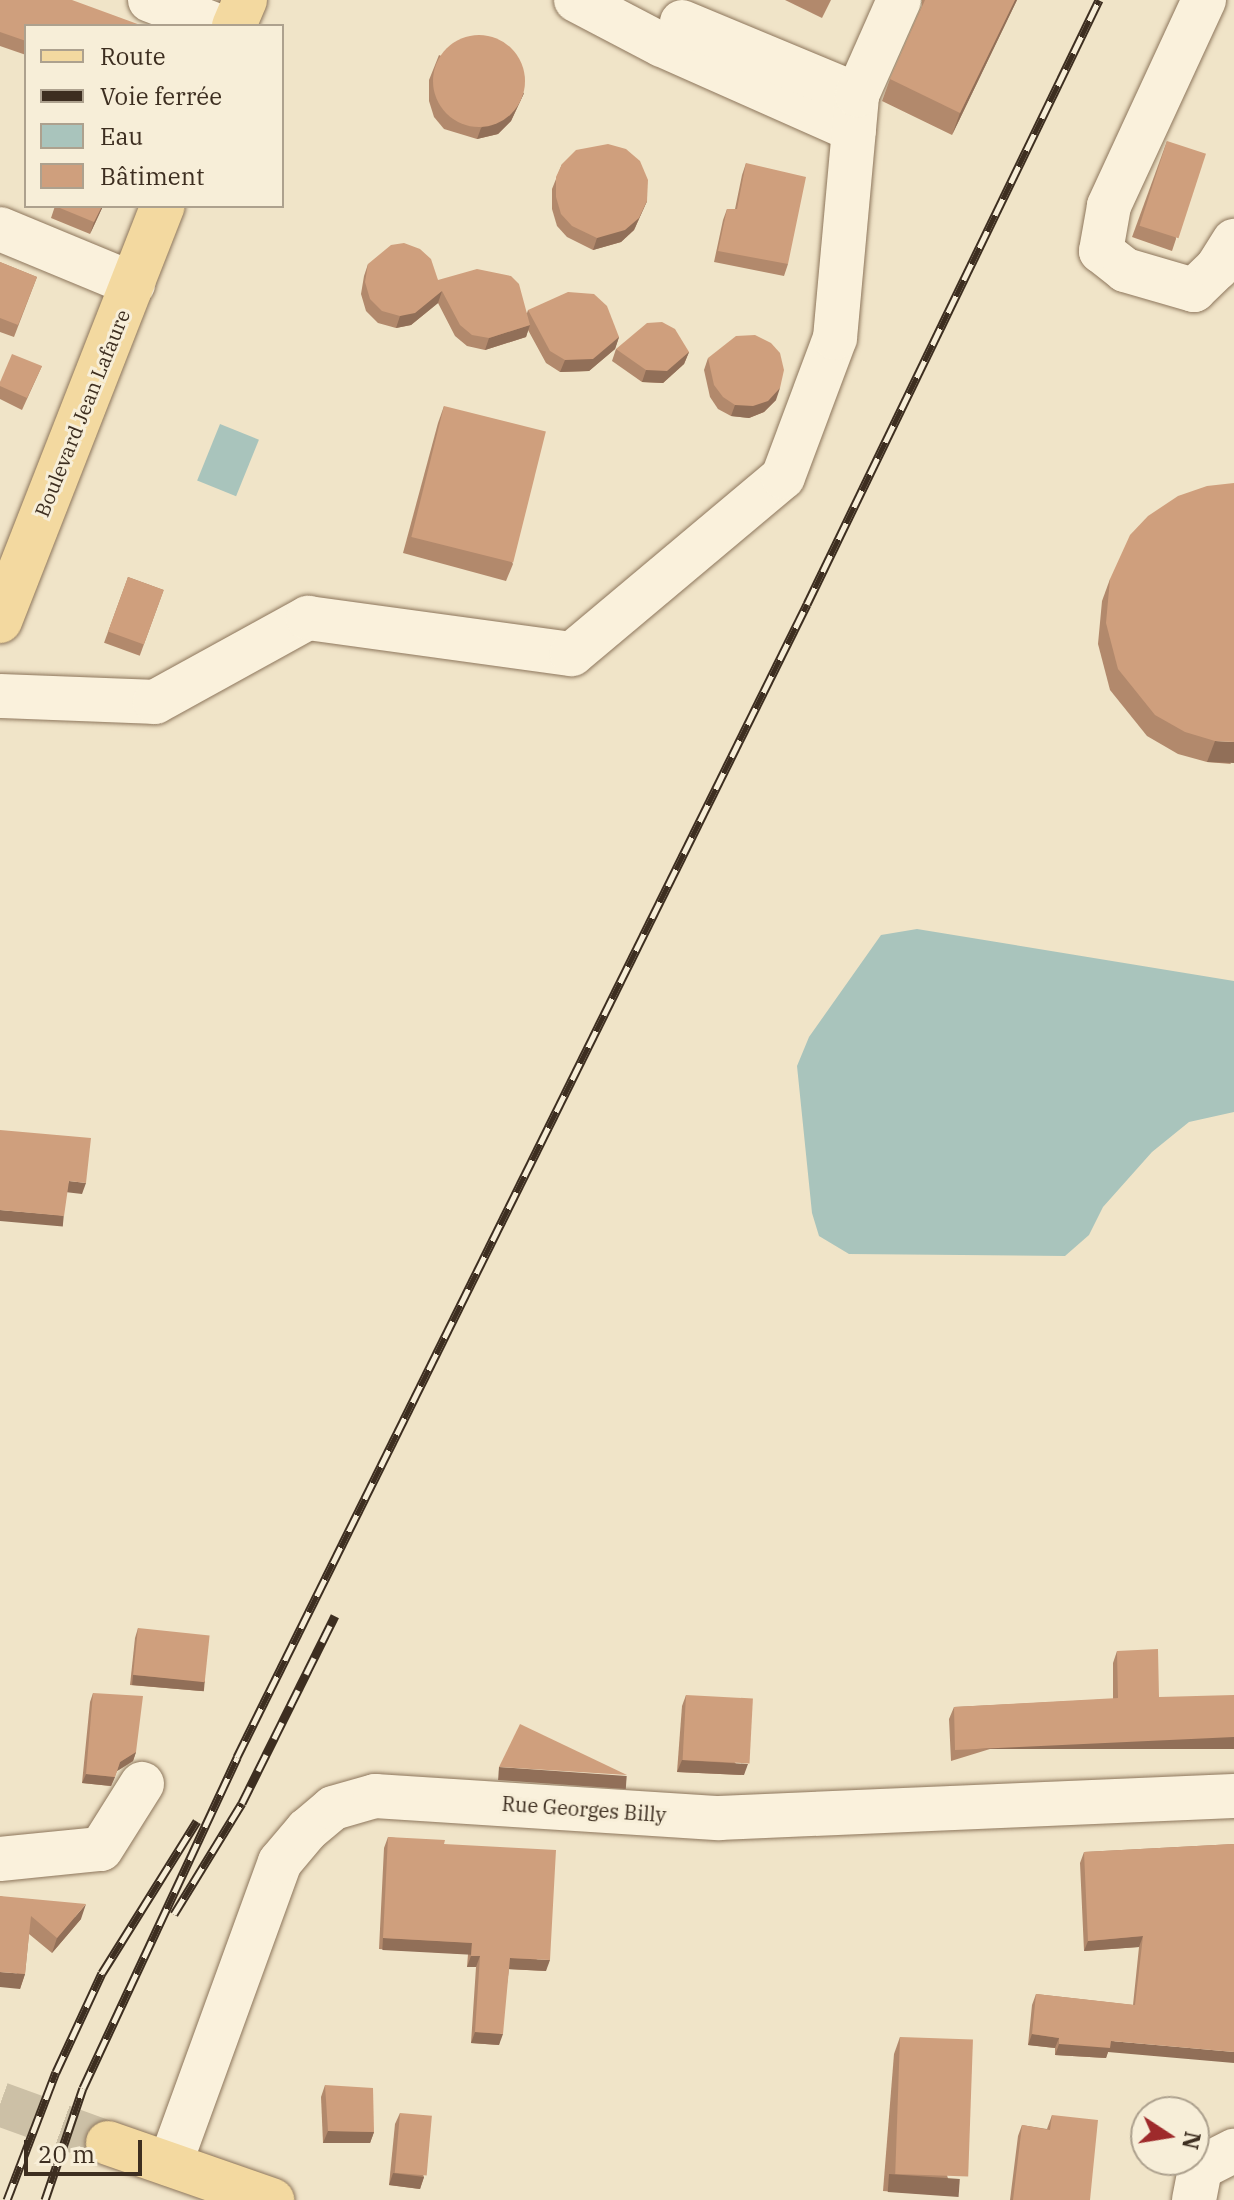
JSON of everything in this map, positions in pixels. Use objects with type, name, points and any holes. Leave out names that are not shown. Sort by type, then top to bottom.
[{"type":"main road","points":[[235,24],[245,0]]},
{"type":"main road","name":"Boulevard Jean Lafaure","points":[[0,621],[162,208]]},
{"type":"main road","points":[[108,2143],[272,2200]]},
{"type":"street","points":[[150,0],[213,24]]},
{"type":"street","points":[[576,0],[662,45],[856,112]]},
{"type":"street","points":[[593,0],[672,17],[856,112]]},
{"type":"street","points":[[0,696],[155,702],[308,618],[572,654],[783,477],[835,338],[856,112],[899,0]]},
{"type":"street","points":[[1204,0],[1109,206],[1101,251],[1125,270],[1194,290],[1217,268],[1234,241]]},
{"type":"street","points":[[0,229],[133,284]]},
{"type":"street","points":[[0,1859],[101,1849],[142,1784]]},
{"type":"street","name":"Rue Georges Billy","points":[[170,2164],[280,1862],[307,1830],[333,1808],[375,1796],[719,1818],[1234,1796]]},
{"type":"street","points":[[1194,2200],[1200,2168],[1234,2151]]},
{"type":"water","points":[[220,424],[259,440],[236,496],[197,481]]},
{"type":"water","points":[[917,929],[1234,981],[1234,1112],[1189,1122],[1152,1152],[1103,1207],[1089,1235],[1065,1256],[849,1254],[819,1236],[812,1213],[797,1066],[809,1037],[881,935]]},
{"type":"building","points":[[0,0],[72,0],[138,24],[24,24],[24,40],[0,32]]},
{"type":"building","points":[[925,0],[1015,0],[960,113],[890,79]]},
{"type":"building","points":[[479,35],[497,38],[512,48],[522,63],[525,81],[522,99],[512,114],[497,124],[479,127],[461,124],[446,114],[436,99],[433,81],[436,63],[446,48],[461,38]]},
{"type":"building","points":[[1167,141],[1206,154],[1178,238],[1139,226]]},
{"type":"building","points":[[608,144],[626,149],[640,161],[648,180],[647,201],[639,218],[625,230],[597,238],[572,226],[561,214],[556,197],[556,177],[562,164],[576,150]]},
{"type":"building","points":[[746,163],[806,177],[788,264],[718,251],[727,209],[737,209]]},
{"type":"building","points":[[60,208],[101,208],[94,222]]},
{"type":"building","points":[[404,243],[420,249],[431,259],[438,280],[477,269],[511,276],[519,284],[530,325],[489,338],[472,335],[460,325],[442,291],[415,313],[400,316],[382,311],[370,299],[365,282],[368,264],[391,245]]},
{"type":"building","points":[[0,262],[37,277],[18,325],[0,318]]},
{"type":"building","points":[[568,292],[594,294],[607,306],[619,337],[593,359],[565,360],[550,351],[528,310]]},
{"type":"building","points":[[662,322],[675,329],[689,352],[667,371],[646,370],[616,349],[647,323]]},
{"type":"building","points":[[755,335],[771,343],[780,353],[784,370],[780,388],[768,401],[753,406],[735,405],[723,397],[714,385],[708,358],[736,336]]},
{"type":"building","points":[[12,354],[42,366],[27,398],[0,386]]},
{"type":"building","points":[[444,406],[546,431],[513,562],[411,537]]},
{"type":"building","points":[[1234,483],[1234,742],[1215,741],[1185,732],[1155,715],[1118,669],[1106,623],[1110,579],[1130,535],[1148,516],[1178,496],[1207,486]]},
{"type":"building","points":[[128,577],[164,590],[144,644],[108,632]]},
{"type":"building","points":[[0,1130],[91,1138],[86,1183],[69,1181],[64,1216],[0,1210]]},
{"type":"building","points":[[138,1628],[210,1636],[205,1682],[133,1675]]},
{"type":"building","points":[[1158,1649],[1159,1697],[1234,1695],[1234,1737],[955,1750],[954,1707],[1118,1698],[1117,1651]]},
{"type":"building","points":[[93,1693],[143,1696],[136,1752],[120,1762],[115,1777],[86,1774]]},
{"type":"building","points":[[686,1695],[753,1699],[750,1763],[683,1760]]},
{"type":"building","points":[[520,1724],[627,1775],[499,1767]]},
{"type":"building","points":[[388,1837],[445,1840],[444,1844],[556,1850],[550,1960],[510,1958],[503,2034],[475,2032],[480,1956],[471,1956],[472,1943],[383,1938]]},
{"type":"building","points":[[1234,1844],[1234,2052],[1111,2041],[1110,2048],[1059,2044],[1059,2038],[1032,2034],[1036,1994],[1135,2005],[1143,1936],[1088,1941],[1084,1852]]},
{"type":"building","points":[[0,1896],[86,1904],[57,1938],[31,1916],[25,1974],[0,1972]]},
{"type":"building","points":[[900,2037],[973,2040],[968,2176],[895,2174]]},
{"type":"building","points":[[325,2085],[373,2088],[374,2132],[328,2131]]},
{"type":"building","points":[[400,2113],[432,2116],[427,2176],[395,2173]]},
{"type":"building","points":[[1052,2115],[1098,2120],[1090,2200],[1013,2200],[1022,2125],[1050,2130]]},
{"type":"tunnel","points":[[0,2104],[108,2143]]},
{"type":"railway","points":[[45,2200],[83,2088],[237,1757],[807,604],[1099,0]]},
{"type":"railway","points":[[174,1914],[242,1803],[335,1616]]},
{"type":"railway","points":[[7,2200],[56,2072],[102,1973],[197,1821]]}]
